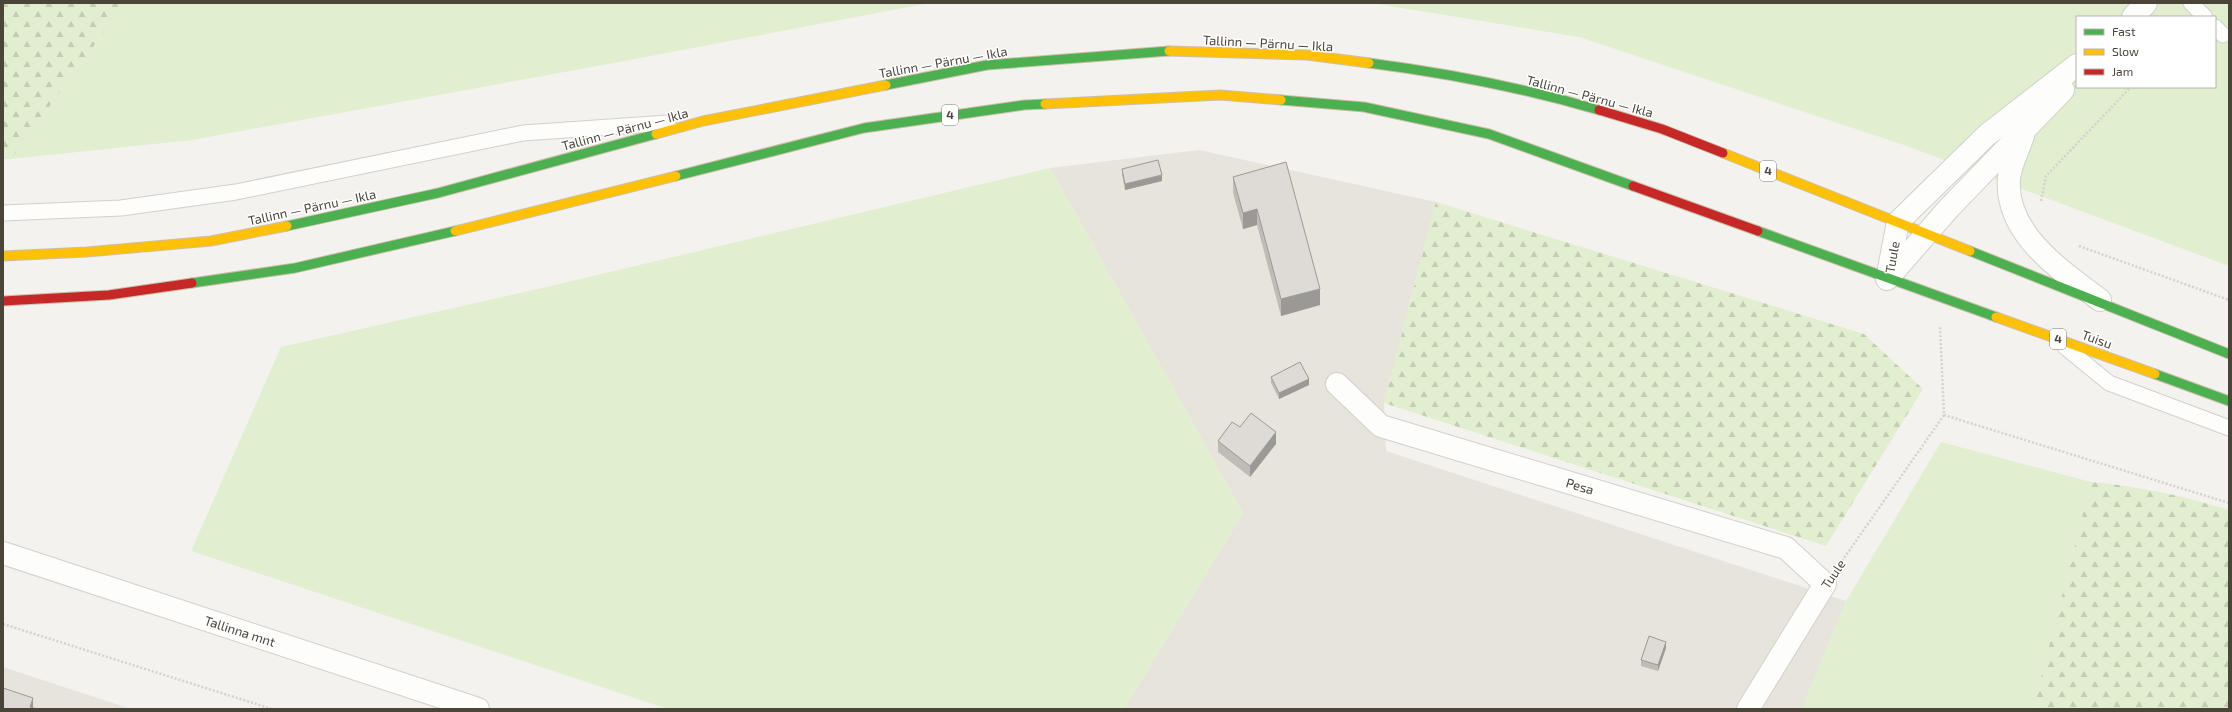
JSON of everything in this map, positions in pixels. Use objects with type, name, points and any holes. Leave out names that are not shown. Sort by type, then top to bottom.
[{"type":"highway","name":"Tallinn — Pärnu — Ikla","points":[[3,256],[87,252],[219,240],[335,217],[438,193],[703,121],[987,65],[1167,51],[1307,55],[1436,72],[1557,98],[1662,129],[1925,233]]},
{"type":"highway","name":"4","points":[[3,301],[109,295],[295,268],[524,214],[864,128],[1024,105],[1220,95],[1364,107],[1489,134],[1887,279]]},
{"type":"highway","name":"4","points":[[1925,233],[2110,308],[2229,354]]},
{"type":"highway","name":"Tuisu","points":[[1887,279],[2054,337],[2229,402]]},
{"type":"street","points":[[2134,16],[2146,3]]},
{"type":"street","name":"Tuule","points":[[1887,279],[1898,222],[1987,135],[2076,66]]},
{"type":"street","name":"Tuule","points":[[1887,279],[1925,233],[2076,77]]},
{"type":"street","points":[[2025,130],[2009,176],[2012,206],[2024,233],[2050,262],[2110,308]]},
{"type":"street","name":"Pesa","points":[[1337,384],[1381,426],[1786,548],[1825,584]]},
{"type":"street","name":"Tallinna mnt","points":[[3,553],[478,709]]},
{"type":"street","name":"Tuule","points":[[1748,709],[1825,584]]},
{"type":"lane","points":[[2191,3],[2204,16]]},
{"type":"lane","points":[[3,213],[121,208],[228,193],[409,155],[524,133],[703,121]]},
{"type":"lane","points":[[2054,337],[2109,383],[2229,428]]},
{"type":"path","points":[[2039,208],[2046,176],[2130,88]]},
{"type":"path","points":[[2074,243],[2080,247],[2229,300]]},
{"type":"path","points":[[1940,329],[1944,415],[2229,502]]},
{"type":"path","name":"Tuule","points":[[1825,584],[1944,415]]},
{"type":"path","points":[[3,624],[272,709]]},
{"type":"shaded area","points":[[1199,150],[1436,202],[1384,403],[1386,451],[1846,601],[1802,709],[1124,709],[1243,513],[1050,168]]},
{"type":"shaded area","points":[[3,667],[131,709],[3,709]]},
{"type":"green space","points":[[3,3],[125,3],[11,159],[3,159]]},
{"type":"green space","points":[[125,3],[930,3],[603,65],[192,140],[11,159]]},
{"type":"green space","points":[[1371,3],[2229,3],[2229,266],[1904,145],[1579,37]]},
{"type":"green space","points":[[1050,168],[1243,513],[1124,709],[668,709],[191,551],[281,347],[538,289]]},
{"type":"green space","points":[[1436,202],[1864,334],[1923,389],[1826,546],[1384,403]]},
{"type":"green space","points":[[1941,442],[2091,482],[2033,709],[1802,709],[1846,601]]},
{"type":"green space","points":[[2091,482],[2161,492],[2229,510],[2229,709],[2033,709]]},
{"type":"building","points":[[1158,160],[1162,175],[1125,184],[1122,169]]},
{"type":"building","points":[[1286,162],[1320,289],[1281,299],[1257,209],[1243,213],[1233,177]]},
{"type":"building","points":[[1300,362],[1309,379],[1279,393],[1271,377]]},
{"type":"building","points":[[1251,413],[1276,432],[1250,466],[1218,441],[1232,422],[1240,427]]},
{"type":"building","points":[[1649,636],[1666,642],[1658,665],[1641,660]]},
{"type":"building","points":[[3,688],[33,698],[30,707],[37,709],[3,709]]},
{"type":"traffic: fast","points":[[886,85],[987,65],[1169,51]]},
{"type":"traffic: fast","points":[[1369,63],[1427,71],[1485,82],[1599,110]]},
{"type":"traffic: fast","points":[[1281,100],[1364,107],[1489,134],[1633,186]]},
{"type":"traffic: fast","points":[[676,176],[864,128],[1024,105],[1045,104]]},
{"type":"traffic: fast","points":[[287,226],[438,193],[656,134]]},
{"type":"traffic: fast","points":[[192,283],[295,268],[455,231]]},
{"type":"traffic: fast","points":[[1758,231],[1996,317]]},
{"type":"traffic: fast","points":[[1970,251],[2229,354]]},
{"type":"traffic: fast","points":[[2155,374],[2229,401]]},
{"type":"traffic: slow","points":[[1169,51],[1307,55],[1369,63]]},
{"type":"traffic: slow","points":[[656,134],[703,121],[886,85]]},
{"type":"traffic: slow","points":[[1045,104],[1220,95],[1281,100]]},
{"type":"traffic: slow","points":[[1723,153],[1970,251]]},
{"type":"traffic: slow","points":[[455,231],[676,176]]},
{"type":"traffic: slow","points":[[3,256],[87,252],[211,241],[287,226]]},
{"type":"traffic: slow","points":[[1996,317],[2155,374]]},
{"type":"traffic: jam","points":[[1599,110],[1662,129],[1723,153]]},
{"type":"traffic: jam","points":[[1633,186],[1758,231]]},
{"type":"traffic: jam","points":[[3,301],[109,295],[192,283]]}]
